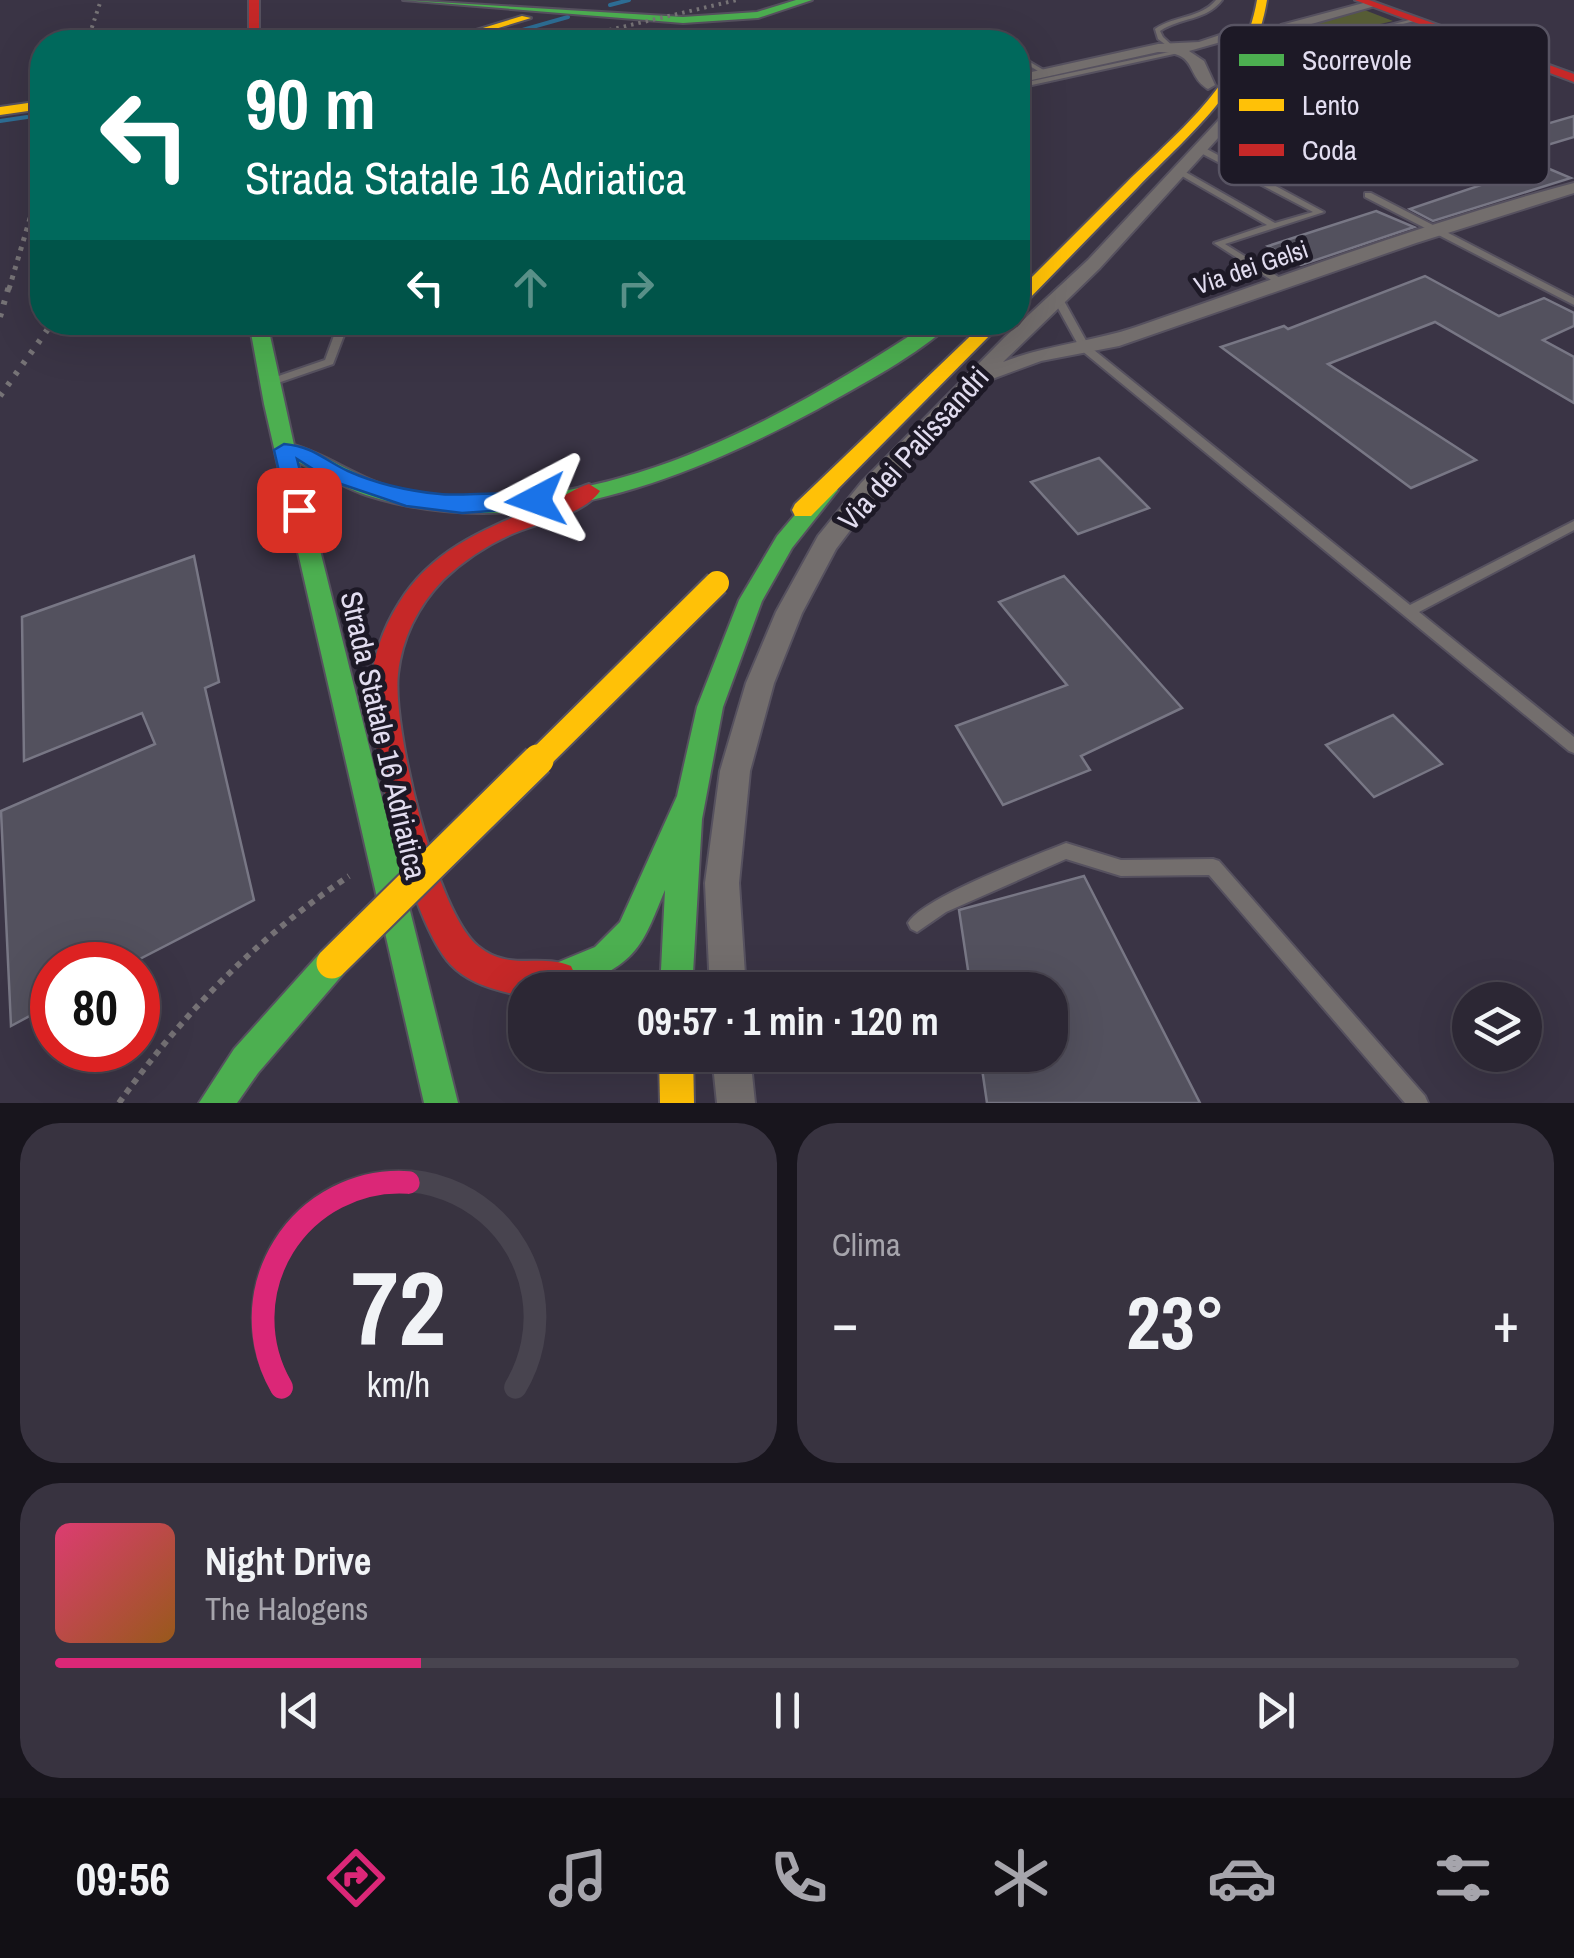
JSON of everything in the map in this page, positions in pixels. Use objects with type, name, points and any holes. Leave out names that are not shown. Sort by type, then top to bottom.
[{"type":"main road","points":[[254,0],[254,30]]},
{"type":"main road","points":[[408,0],[717,19],[758,15],[807,0]]},
{"type":"main road","points":[[482,30],[580,0]]},
{"type":"main road","points":[[1239,25],[1242,0]]},
{"type":"main road","points":[[1259,25],[1262,0]]},
{"type":"main road","points":[[1366,2],[1429,25]]},
{"type":"main road","points":[[1030,261],[1219,70]]},
{"type":"main road","points":[[1030,288],[1219,96]]},
{"type":"main road","points":[[0,111],[30,107]]},
{"type":"main road","name":"Strada Statale 16 Adriatica","points":[[260,335],[284,450],[440,1103]]},
{"type":"main road","points":[[284,450],[306,453],[340,476],[362,485],[432,502],[501,504],[590,491],[668,468],[769,427],[864,375],[924,335]]},
{"type":"main road","points":[[216,1103],[246,1060],[332,963],[735,565],[808,482],[960,335]]},
{"type":"main road","points":[[735,565],[827,490],[983,335]]},
{"type":"main road","points":[[677,972],[688,804],[704,731],[743,620],[779,550],[827,490]]},
{"type":"main road","points":[[590,491],[568,508],[505,528],[456,556],[412,601],[388,645],[383,674],[385,712],[440,922],[459,951],[482,967],[512,979],[542,980],[577,972],[624,943],[641,919],[659,866],[688,804]]},
{"type":"main road","points":[[676,1072],[677,1103]]},
{"type":"street","name":"Via dei Palissandri","points":[[1289,25],[1366,2]]},
{"type":"street","points":[[1030,78],[1158,48],[1178,50],[1219,42]]},
{"type":"street","points":[[1178,50],[1199,64],[1208,84]]},
{"type":"street","name":"Via dei Palissandri","points":[[1030,326],[1219,127]]},
{"type":"street","name":"Via dei Gelsi","points":[[951,404],[1005,366],[1085,348],[1574,188]]},
{"type":"street","name":"Via dei Palissandri","points":[[727,972],[722,883],[735,771],[760,683],[789,612],[828,543],[868,489],[1021,335]]},
{"type":"street","points":[[733,1072],[736,1103]]},
{"type":"lane","points":[[1178,50],[1160,38],[1157,30],[1163,24],[1203,15],[1219,0]]},
{"type":"lane","points":[[1393,25],[1415,20]]},
{"type":"lane","points":[[1030,80],[1178,50]]},
{"type":"lane","points":[[1030,64],[1045,73]]},
{"type":"lane","points":[[1200,149],[1219,159]]},
{"type":"lane","points":[[1179,172],[1274,226]]},
{"type":"lane","points":[[1269,185],[1320,212],[1218,243],[1282,283]]},
{"type":"lane","points":[[1368,195],[1574,302]]},
{"type":"lane","points":[[1058,299],[1085,348],[1574,746]]},
{"type":"lane","points":[[269,383],[329,362],[339,335]]},
{"type":"lane","points":[[1410,611],[1574,524]]},
{"type":"lane","points":[[917,923],[940,906],[1066,851],[1121,868],[1213,866],[1418,1103]]},
{"type":"path","points":[[119,1103],[152,1054],[244,952],[294,912],[382,856]]},
{"type":"green space","points":[[1362,9],[1393,21],[1376,25],[1303,25]]},
{"type":"building","points":[[1574,116],[1574,137],[1549,144],[1549,123]]},
{"type":"building","points":[[1549,169],[1571,178],[1549,185]]},
{"type":"building","points":[[1481,185],[1549,185],[1433,221],[1410,209]]},
{"type":"building","points":[[1376,211],[1414,227],[1301,265],[1268,246]]},
{"type":"building","points":[[1425,276],[1499,316],[1544,298],[1574,313],[1574,326],[1543,340],[1574,357],[1574,403],[1435,322],[1328,364],[1476,460],[1411,488],[1221,347],[1284,326],[1288,329]]},
{"type":"building","points":[[1099,458],[1149,508],[1078,534],[1031,482]]},
{"type":"building","points":[[194,556],[219,682],[205,688],[254,900],[160,948],[160,942],[30,942],[30,1016],[11,1026],[1,811],[155,744],[142,713],[24,761],[22,617]]},
{"type":"building","points":[[1064,576],[1182,708],[1081,756],[1090,770],[1003,805],[956,726],[1067,685],[999,602]]},
{"type":"building","points":[[1393,715],[1442,764],[1374,797],[1326,745]]},
{"type":"building","points":[[1084,876],[1200,1103],[987,1103],[982,1072],[1068,1072],[1068,972],[968,972],[959,910]]},
{"type":"waterway","points":[[610,5],[629,0]]},
{"type":"waterway","points":[[522,30],[568,17]]},
{"type":"waterway","points":[[0,121],[27,117]]},
{"type":"railway","points":[[91,30],[101,0]]},
{"type":"railway","points":[[609,30],[737,0]]},
{"type":"railway","points":[[9,289],[30,218]]},
{"type":"railway","points":[[0,317],[9,286]]},
{"type":"railway","points":[[0,396],[44,335]]},
{"type":"traffic: fast","points":[[408,0],[683,20],[758,15],[807,0]]},
{"type":"traffic: fast","points":[[261,335],[441,1103]]},
{"type":"traffic: fast","points":[[285,450],[307,457],[357,484],[403,497],[484,505],[555,500],[625,485],[693,462],[824,397],[924,335]]},
{"type":"traffic: fast","points":[[677,972],[688,819],[710,707],[751,600],[784,542],[827,490]]},
{"type":"traffic: fast","points":[[572,972],[606,958],[631,933],[688,804]]},
{"type":"traffic: fast","points":[[216,1103],[246,1061],[332,963]]},
{"type":"traffic: slow","points":[[1258,25],[1262,0]]},
{"type":"traffic: slow","points":[[484,30],[526,18]]},
{"type":"traffic: slow","points":[[1030,288],[1219,96]]},
{"type":"traffic: slow","points":[[0,111],[30,107]]},
{"type":"traffic: slow","points":[[803,510],[982,335]]},
{"type":"traffic: slow","points":[[332,963],[717,583]]},
{"type":"traffic: slow","points":[[676,1072],[677,1103]]},
{"type":"traffic: jam","points":[[254,0],[254,30]]},
{"type":"traffic: jam","points":[[1360,0],[1429,25]]},
{"type":"traffic: jam","points":[[1549,69],[1574,78]]},
{"type":"traffic: jam","points":[[508,976],[481,968],[460,952],[434,903],[409,826],[391,747],[384,690],[388,658],[407,610],[437,572],[491,535],[559,508],[589,491]]},
{"type":"route","points":[[299,510],[284,450],[306,453],[340,476],[406,498],[462,505],[536,500]]}]
